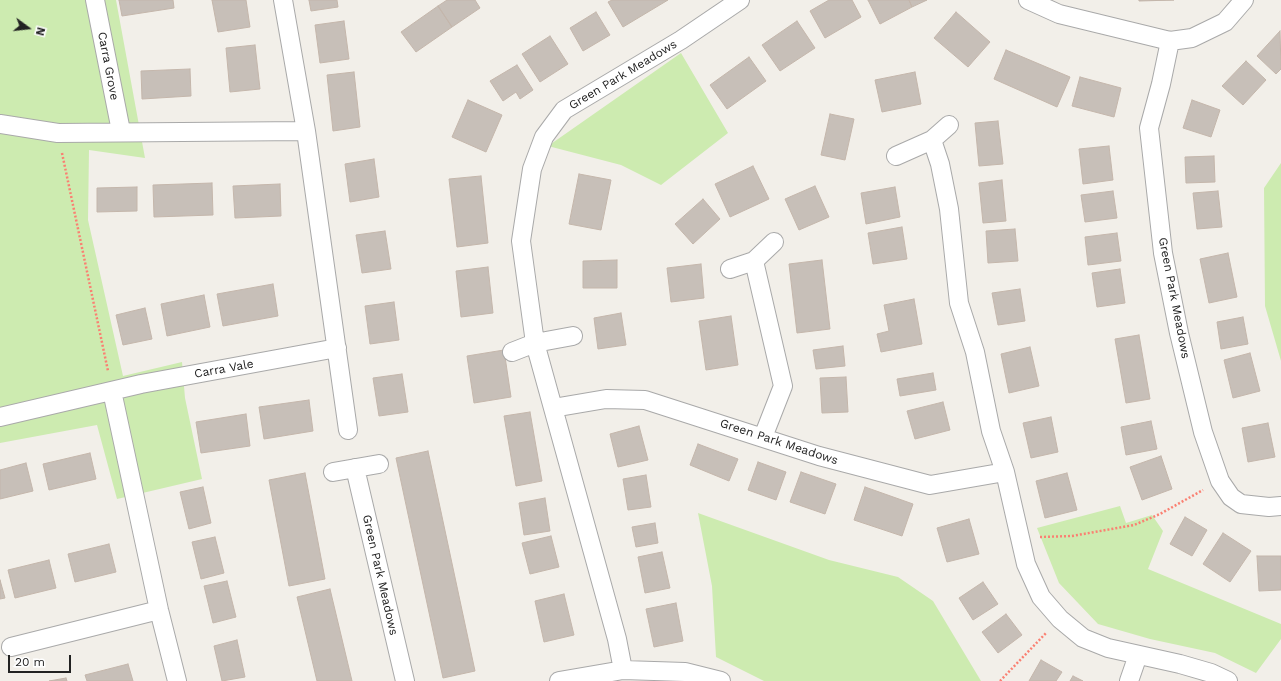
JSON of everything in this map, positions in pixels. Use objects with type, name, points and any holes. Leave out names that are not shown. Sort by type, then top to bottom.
[{"type":"street","name":"Carra Grove","points":[[95,0],[121,131]]},
{"type":"street","points":[[283,0],[306,131],[348,430]]},
{"type":"street","name":"Green Park Meadows","points":[[623,670],[617,639],[535,343],[521,241],[532,169],[544,137],[564,110],[681,40],[740,0]]},
{"type":"street","points":[[1028,0],[1059,14],[1170,41],[1192,38],[1225,22],[1244,0]]},
{"type":"street","name":"Green Park Meadows","points":[[1170,41],[1161,84],[1149,128],[1165,260],[1179,333],[1203,432],[1220,481],[1231,497],[1241,504],[1269,507],[1281,506]]},
{"type":"street","points":[[0,124],[58,133],[121,131],[306,131]]},
{"type":"street","points":[[896,156],[932,140],[949,125]]},
{"type":"street","points":[[932,140],[940,164],[949,209],[959,303],[975,352],[991,431],[1005,472],[1026,564],[1041,597],[1060,619],[1083,638],[1108,648],[1180,664],[1211,673],[1228,681]]},
{"type":"street","points":[[730,269],[754,261],[774,242]]},
{"type":"street","points":[[754,261],[784,386],[763,437]]},
{"type":"street","points":[[512,352],[535,343],[573,336]]},
{"type":"street","name":"Carra Vale","points":[[0,416],[112,391],[337,348]]},
{"type":"street","points":[[112,391],[159,610],[177,681]]},
{"type":"street","name":"Green Park Meadows","points":[[553,408],[606,399],[645,400],[820,456],[930,485],[1005,472]]},
{"type":"street","points":[[333,472],[379,464]]},
{"type":"street","name":"Green Park Meadows","points":[[355,468],[405,681]]},
{"type":"street","points":[[11,647],[159,610]]},
{"type":"street","points":[[1129,681],[1138,655]]},
{"type":"street","points":[[559,681],[623,670],[685,672],[721,681]]},
{"type":"path","points":[[58,133],[112,391]]},
{"type":"path","points":[[1020,537],[1072,536],[1134,525],[1160,514],[1220,481]]},
{"type":"path","points":[[1000,681],[1060,619]]},
{"type":"green space","points":[[0,0],[116,0],[145,158],[89,150],[88,220],[123,376],[182,362],[185,398],[202,479],[117,499],[97,425],[0,443]]},
{"type":"green space","points":[[681,53],[728,133],[661,185],[621,165],[548,146]]},
{"type":"green space","points":[[1281,163],[1281,361],[1265,306],[1264,188]]},
{"type":"green space","points":[[1120,506],[1126,523],[1152,515],[1163,531],[1148,569],[1281,624],[1281,639],[1256,673],[1215,653],[1150,639],[1098,624],[1059,583],[1037,528]]},
{"type":"green space","points":[[698,513],[829,560],[898,577],[933,601],[981,681],[764,681],[716,657],[712,586]]},
{"type":"building","points":[[119,0],[173,0],[174,8],[122,16]]},
{"type":"building","points":[[212,0],[246,0],[250,27],[218,32]]},
{"type":"building","points":[[309,0],[337,0],[338,7],[311,11]]},
{"type":"building","points":[[447,0],[475,0],[480,8],[452,27],[438,6]]},
{"type":"building","points":[[612,0],[668,0],[623,27],[608,2]]},
{"type":"building","points":[[829,0],[852,0],[861,17],[825,38],[810,11]]},
{"type":"building","points":[[868,0],[909,0],[912,7],[880,24]]},
{"type":"building","points":[[909,0],[927,0],[912,7]]},
{"type":"building","points":[[1139,0],[1174,0],[1139,1]]},
{"type":"building","points":[[438,6],[452,27],[416,52],[401,32]]},
{"type":"building","points":[[596,12],[610,35],[583,51],[570,28]]},
{"type":"building","points":[[956,12],[990,42],[968,67],[934,38]]},
{"type":"building","points":[[344,21],[349,59],[320,63],[315,25]]},
{"type":"building","points":[[797,21],[815,48],[780,71],[762,45]]},
{"type":"building","points":[[1280,31],[1281,69],[1276,74],[1257,56]]},
{"type":"building","points":[[550,36],[568,64],[540,82],[522,54]]},
{"type":"building","points":[[255,45],[260,89],[230,92],[226,48]]},
{"type":"building","points":[[1006,50],[1070,77],[1057,107],[994,79]]},
{"type":"building","points":[[749,57],[766,81],[727,109],[710,85]]},
{"type":"building","points":[[1246,61],[1266,80],[1243,105],[1222,86]]},
{"type":"building","points":[[517,65],[533,90],[520,99],[516,92],[503,101],[490,81]]},
{"type":"building","points":[[190,69],[191,96],[142,99],[141,71]]},
{"type":"building","points":[[354,72],[360,127],[333,131],[327,75]]},
{"type":"building","points":[[915,72],[921,104],[882,112],[875,80]]},
{"type":"building","points":[[1080,77],[1121,88],[1114,117],[1072,106]]},
{"type":"building","points":[[468,100],[502,115],[486,152],[452,137]]},
{"type":"building","points":[[1192,100],[1220,110],[1211,137],[1183,128]]},
{"type":"building","points":[[830,114],[854,119],[845,160],[821,155]]},
{"type":"building","points":[[998,121],[1003,164],[979,166],[975,123]]},
{"type":"building","points":[[1109,146],[1113,180],[1083,184],[1079,149]]},
{"type":"building","points":[[1214,156],[1215,182],[1186,183],[1185,157]]},
{"type":"building","points":[[374,159],[379,197],[350,202],[345,164]]},
{"type":"building","points":[[753,166],[769,199],[730,217],[715,184]]},
{"type":"building","points":[[579,174],[611,180],[601,230],[569,224]]},
{"type":"building","points":[[481,176],[488,243],[457,247],[449,179]]},
{"type":"building","points":[[1002,180],[1006,221],[983,223],[979,183]]},
{"type":"building","points":[[212,183],[213,215],[154,217],[153,185]]},
{"type":"building","points":[[280,184],[281,216],[235,218],[233,186]]},
{"type":"building","points":[[815,186],[829,217],[799,230],[785,199]]},
{"type":"building","points":[[137,187],[137,211],[97,212],[97,188]]},
{"type":"building","points":[[895,187],[900,217],[866,224],[861,193]]},
{"type":"building","points":[[1113,191],[1117,218],[1085,222],[1081,195]]},
{"type":"building","points":[[1218,191],[1222,227],[1197,229],[1193,193]]},
{"type":"building","points":[[703,199],[720,219],[693,244],[675,224]]},
{"type":"building","points":[[902,227],[907,259],[873,264],[868,233]]},
{"type":"building","points":[[1015,229],[1018,261],[988,263],[986,231]]},
{"type":"building","points":[[385,231],[391,269],[362,273],[356,235]]},
{"type":"building","points":[[1117,233],[1121,261],[1088,265],[1085,237]]},
{"type":"building","points":[[1228,253],[1237,297],[1209,303],[1200,259]]},
{"type":"building","points":[[617,260],[617,288],[583,288],[583,261]]},
{"type":"building","points":[[822,260],[830,329],[797,333],[789,264]]},
{"type":"building","points":[[701,264],[704,298],[671,302],[667,268]]},
{"type":"building","points":[[488,267],[493,313],[461,317],[456,271]]},
{"type":"building","points":[[1120,269],[1125,303],[1097,307],[1092,273]]},
{"type":"building","points":[[273,284],[278,316],[223,326],[217,294]]},
{"type":"building","points":[[1020,289],[1025,321],[998,325],[992,293]]},
{"type":"building","points":[[204,295],[210,327],[167,336],[161,304]]},
{"type":"building","points":[[914,299],[922,344],[881,352],[877,334],[889,331],[884,305]]},
{"type":"building","points":[[394,302],[399,340],[370,344],[365,306]]},
{"type":"building","points":[[145,308],[152,339],[123,345],[116,315]]},
{"type":"building","points":[[621,313],[626,345],[598,349],[594,318]]},
{"type":"building","points":[[731,316],[738,365],[706,370],[699,321]]},
{"type":"building","points":[[1243,317],[1248,344],[1221,349],[1217,322]]},
{"type":"building","points":[[1139,335],[1150,399],[1126,403],[1115,339]]},
{"type":"building","points":[[843,346],[845,366],[816,369],[813,350]]},
{"type":"building","points":[[1030,347],[1039,386],[1009,393],[1001,354]]},
{"type":"building","points":[[504,350],[511,397],[474,403],[467,356]]},
{"type":"building","points":[[1250,353],[1260,391],[1233,398],[1224,360]]},
{"type":"building","points":[[933,373],[936,390],[900,396],[897,379]]},
{"type":"building","points":[[402,374],[408,412],[379,416],[373,378]]},
{"type":"building","points":[[846,377],[848,412],[822,413],[820,378]]},
{"type":"building","points":[[309,400],[313,431],[264,439],[259,407]]},
{"type":"building","points":[[943,402],[950,430],[915,439],[907,411]]},
{"type":"building","points":[[530,412],[542,481],[516,486],[504,416]]},
{"type":"building","points":[[246,414],[250,446],[201,453],[196,422]]},
{"type":"building","points":[[1051,417],[1058,452],[1031,458],[1023,423]]},
{"type":"building","points":[[1151,421],[1157,449],[1126,455],[1121,427]]},
{"type":"building","points":[[1268,423],[1275,457],[1248,462],[1242,428]]},
{"type":"building","points":[[639,426],[648,460],[618,467],[610,434]]},
{"type":"building","points":[[698,444],[738,459],[729,481],[690,465]]},
{"type":"building","points":[[428,451],[475,671],[443,678],[396,458]]},
{"type":"building","points":[[90,453],[96,479],[49,490],[43,464]]},
{"type":"building","points":[[1161,456],[1172,489],[1142,500],[1130,467]]},
{"type":"building","points":[[758,462],[786,472],[776,500],[748,490]]},
{"type":"building","points":[[26,463],[33,491],[0,499],[0,470]]},
{"type":"building","points":[[801,472],[836,484],[825,514],[790,502]]},
{"type":"building","points":[[305,473],[325,579],[289,586],[269,480]]},
{"type":"building","points":[[1067,473],[1077,510],[1045,518],[1036,481]]},
{"type":"building","points":[[646,475],[651,507],[628,510],[623,479]]},
{"type":"building","points":[[203,487],[211,523],[189,529],[180,492]]},
{"type":"building","points":[[865,487],[913,504],[902,536],[854,520]]},
{"type":"building","points":[[545,498],[550,531],[524,535],[519,503]]},
{"type":"building","points":[[1185,517],[1207,530],[1192,556],[1170,544]]},
{"type":"building","points":[[969,519],[979,554],[947,562],[937,528]]},
{"type":"building","points":[[655,523],[658,543],[636,547],[632,527]]},
{"type":"building","points":[[1223,533],[1251,551],[1230,582],[1203,564]]},
{"type":"building","points":[[551,536],[559,567],[530,574],[522,543]]},
{"type":"building","points":[[215,537],[224,573],[201,579],[192,542]]},
{"type":"building","points":[[109,544],[116,572],[75,582],[68,554]]},
{"type":"building","points":[[662,552],[670,588],[645,593],[638,557]]},
{"type":"building","points":[[1257,556],[1281,556],[1281,590],[1259,591]]},
{"type":"building","points":[[49,560],[56,588],[15,598],[8,570]]},
{"type":"building","points":[[0,580],[5,598],[0,599]]},
{"type":"building","points":[[227,581],[236,617],[213,623],[204,586]]},
{"type":"building","points":[[983,582],[998,604],[973,620],[959,598]]},
{"type":"building","points":[[330,589],[352,681],[317,681],[297,597]]},
{"type":"building","points":[[564,594],[574,635],[544,642],[535,601]]},
{"type":"building","points":[[676,603],[683,641],[654,647],[646,609]]},
{"type":"building","points":[[1006,614],[1022,635],[998,653],[982,632]]},
{"type":"building","points":[[237,640],[245,677],[222,681],[214,646]]},
{"type":"building","points":[[1041,660],[1062,672],[1056,681],[1029,681]]},
{"type":"building","points":[[128,664],[133,681],[87,681],[85,675]]},
{"type":"building","points":[[1073,676],[1083,681],[1070,681]]},
{"type":"building","points":[[66,678],[67,681],[49,681]]}]
